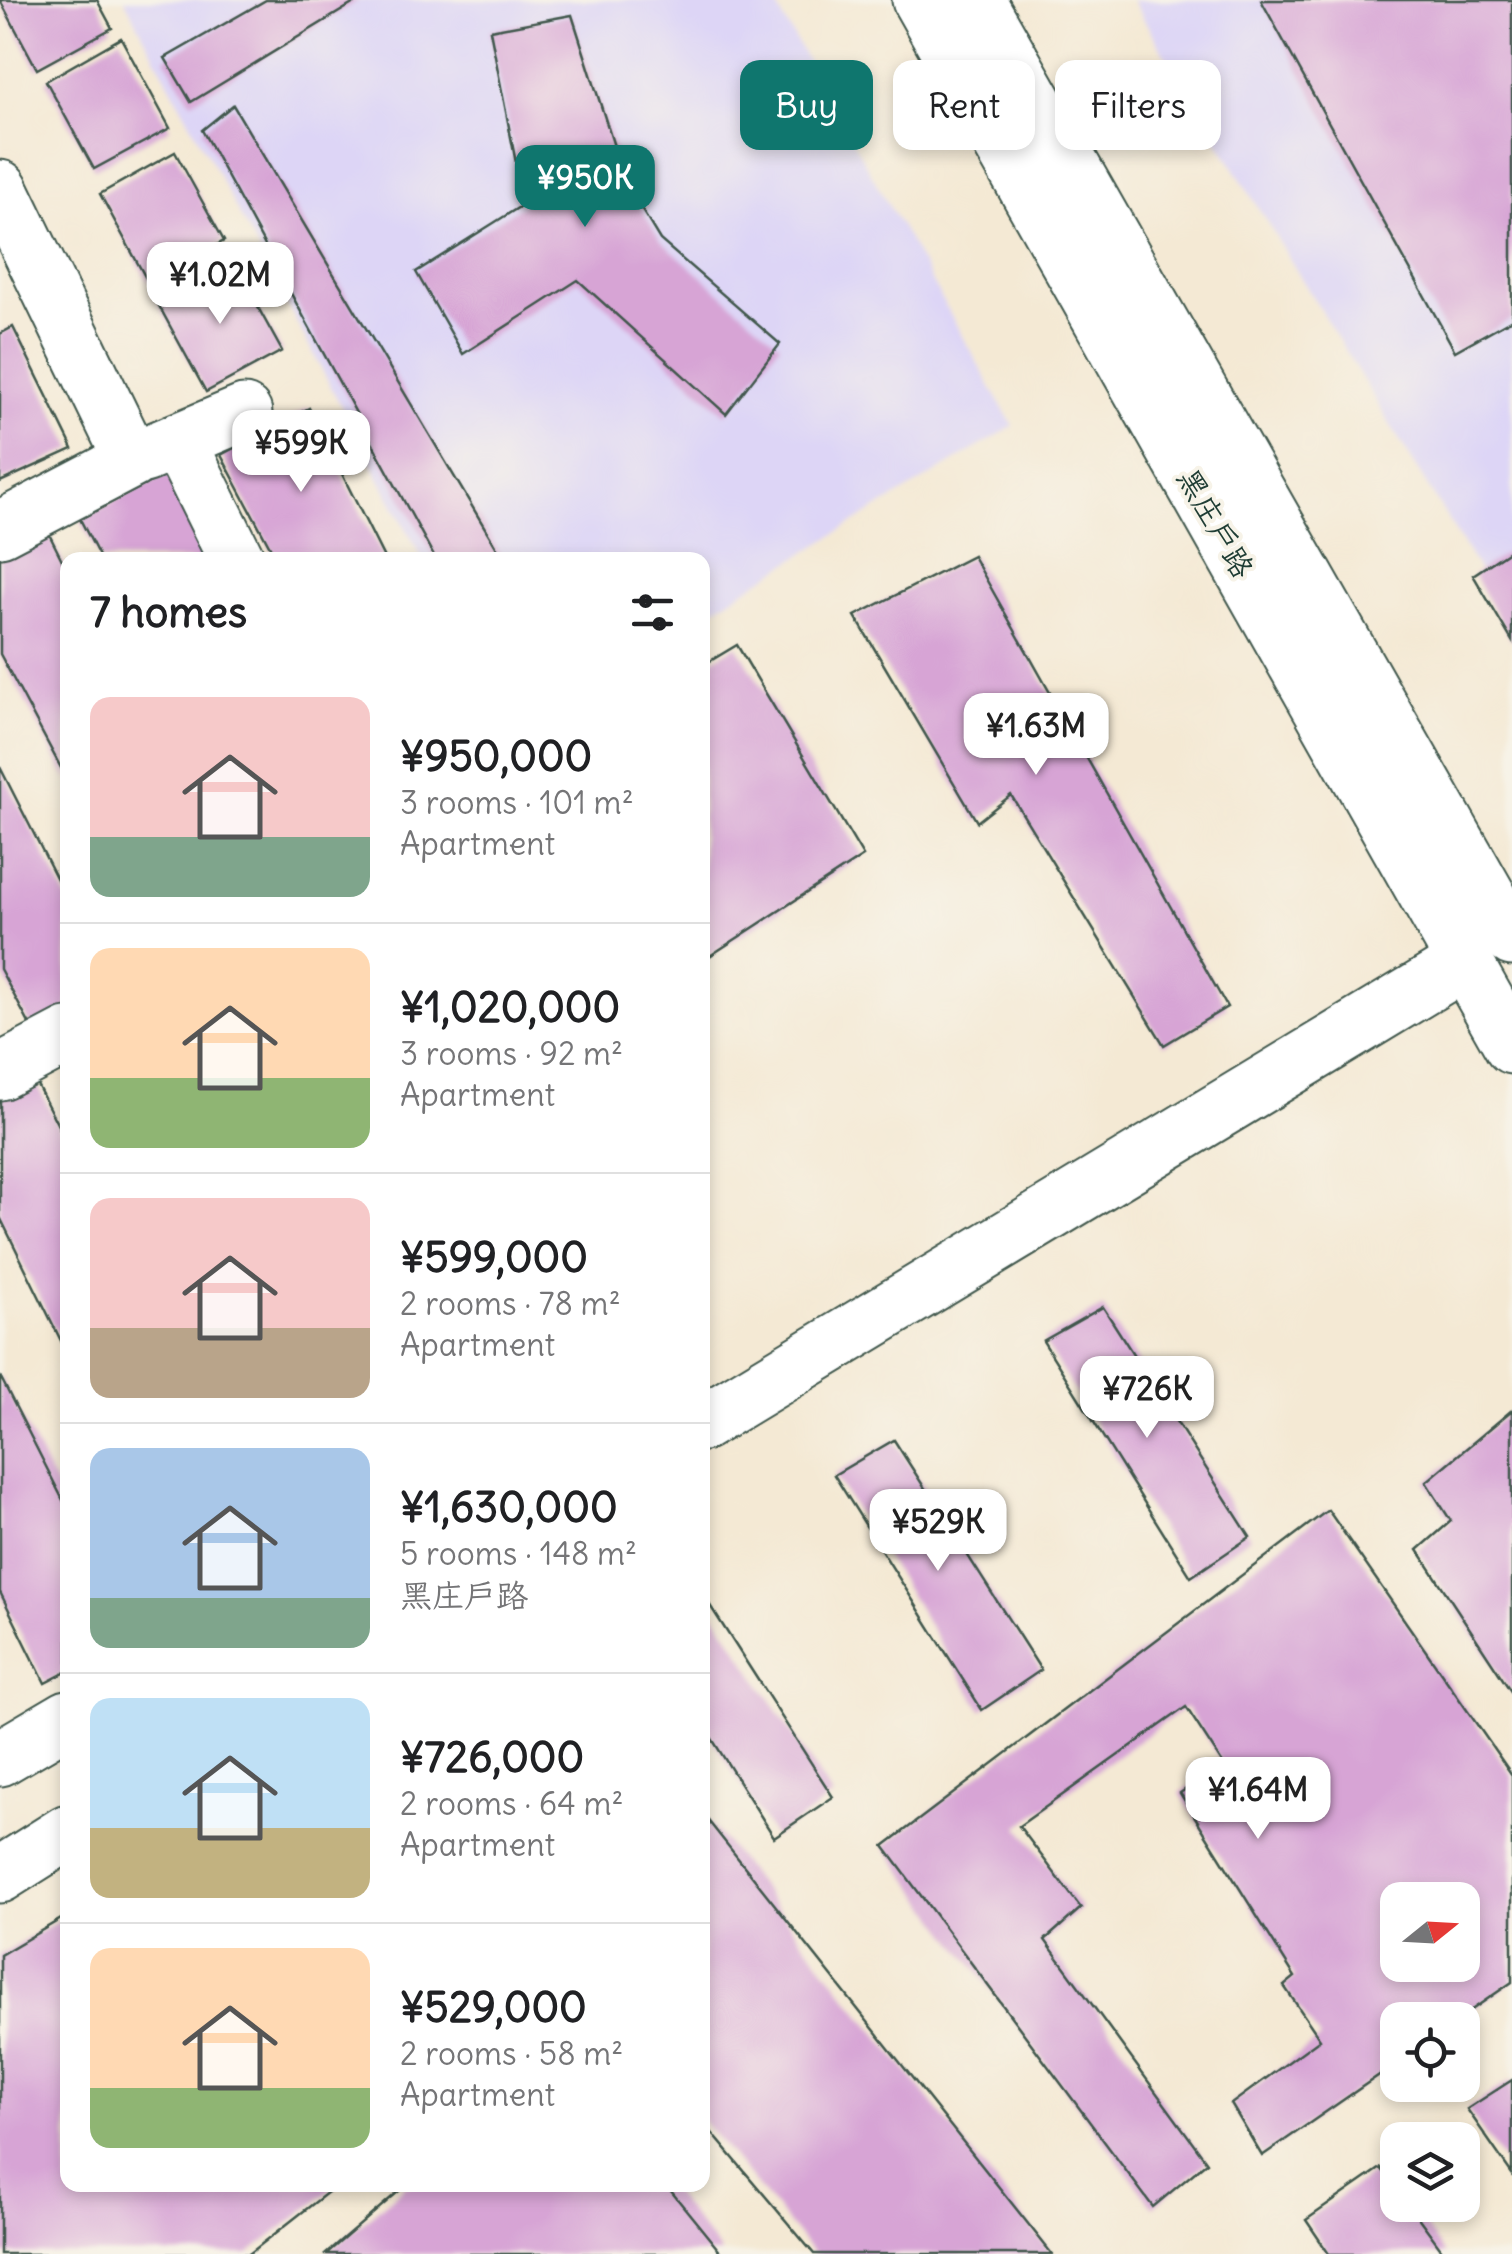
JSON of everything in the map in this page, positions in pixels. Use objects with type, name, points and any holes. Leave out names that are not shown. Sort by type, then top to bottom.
[{"type":"street","name":"黑庄户路","points":[[920,0],[1488,950]]},
{"type":"street","name":"黑庄户路","points":[[977,0],[1488,950],[1512,1046]]},
{"type":"street","points":[[0,188],[155,450],[230,552]]},
{"type":"street","points":[[0,529],[155,450],[244,413]]},
{"type":"street","points":[[710,1418],[1488,950]]},
{"type":"street","points":[[0,1072],[60,1054]]},
{"type":"street","points":[[0,1758],[60,1723]]},
{"type":"street","points":[[0,1875],[60,1837]]},
{"type":"shaded area","points":[[125,0],[773,0],[807,60],[740,60],[740,150],[858,150],[1013,426],[710,611],[710,552],[419,552]]},
{"type":"shaded area","points":[[1132,0],[1512,0],[1512,625],[1221,146],[1221,60],[1168,60]]},
{"type":"building","points":[[0,0],[97,0],[112,28],[37,69]]},
{"type":"building","points":[[266,0],[359,0],[191,102],[165,58]]},
{"type":"building","points":[[1261,0],[1512,0],[1512,319],[1455,351]]},
{"type":"building","points":[[572,15],[626,184],[660,240],[780,344],[726,414],[578,280],[463,354],[416,272],[524,204],[490,30]]},
{"type":"building","points":[[121,38],[170,128],[94,169],[46,81]]},
{"type":"building","points":[[233,105],[499,552],[432,552],[202,130]]},
{"type":"building","points":[[175,152],[224,241],[148,282],[100,194]]},
{"type":"building","points":[[233,262],[282,351],[206,392],[158,304]]},
{"type":"building","points":[[13,327],[73,449],[0,482],[0,334]]},
{"type":"building","points":[[309,408],[381,552],[273,552],[221,455]]},
{"type":"building","points":[[168,473],[208,552],[97,552],[80,519]]},
{"type":"building","points":[[47,530],[60,556],[60,766],[0,654],[0,555]]},
{"type":"building","points":[[1512,549],[1512,641],[1473,575]]},
{"type":"building","points":[[973,556],[1227,1007],[1164,1045],[1011,795],[977,822],[855,616]]},
{"type":"building","points":[[737,645],[863,856],[710,956],[710,661]]},
{"type":"building","points":[[0,767],[60,885],[60,1012],[31,1027],[0,969]]},
{"type":"building","points":[[32,1075],[60,1129],[60,1339],[0,1217],[0,1091]]},
{"type":"building","points":[[1103,1307],[1250,1537],[1191,1577],[1043,1341]]},
{"type":"building","points":[[0,1376],[60,1494],[60,1675],[45,1683],[0,1592]]},
{"type":"building","points":[[1512,1410],[1512,1693],[1418,1550],[1451,1521],[1426,1482]]},
{"type":"building","points":[[894,1440],[1041,1670],[982,1710],[834,1475]]},
{"type":"building","points":[[1328,1510],[1512,1775],[1512,1982],[1480,2004],[1380,2002],[1380,2074],[1262,2156],[1231,2104],[1320,2039],[1284,1986],[1295,1977],[1180,1793],[1223,1764],[1186,1707],[1019,1826],[1081,1908],[1045,1940],[1207,2162],[1153,2207],[884,1846]]},
{"type":"building","points":[[710,1605],[833,1797],[774,1837],[710,1736]]},
{"type":"building","points":[[710,1823],[1052,2254],[814,2254],[710,2130]]},
{"type":"building","points":[[60,1920],[60,2192],[328,2192],[249,2254],[0,2254],[0,1955]]},
{"type":"building","points":[[1512,2080],[1512,2174],[1480,2128],[1480,2122],[1467,2109]]},
{"type":"building","points":[[1380,2169],[1380,2222],[1421,2222],[1445,2254],[1329,2254],[1306,2220]]},
{"type":"building","points":[[398,2192],[672,2192],[722,2254],[326,2254]]}]
